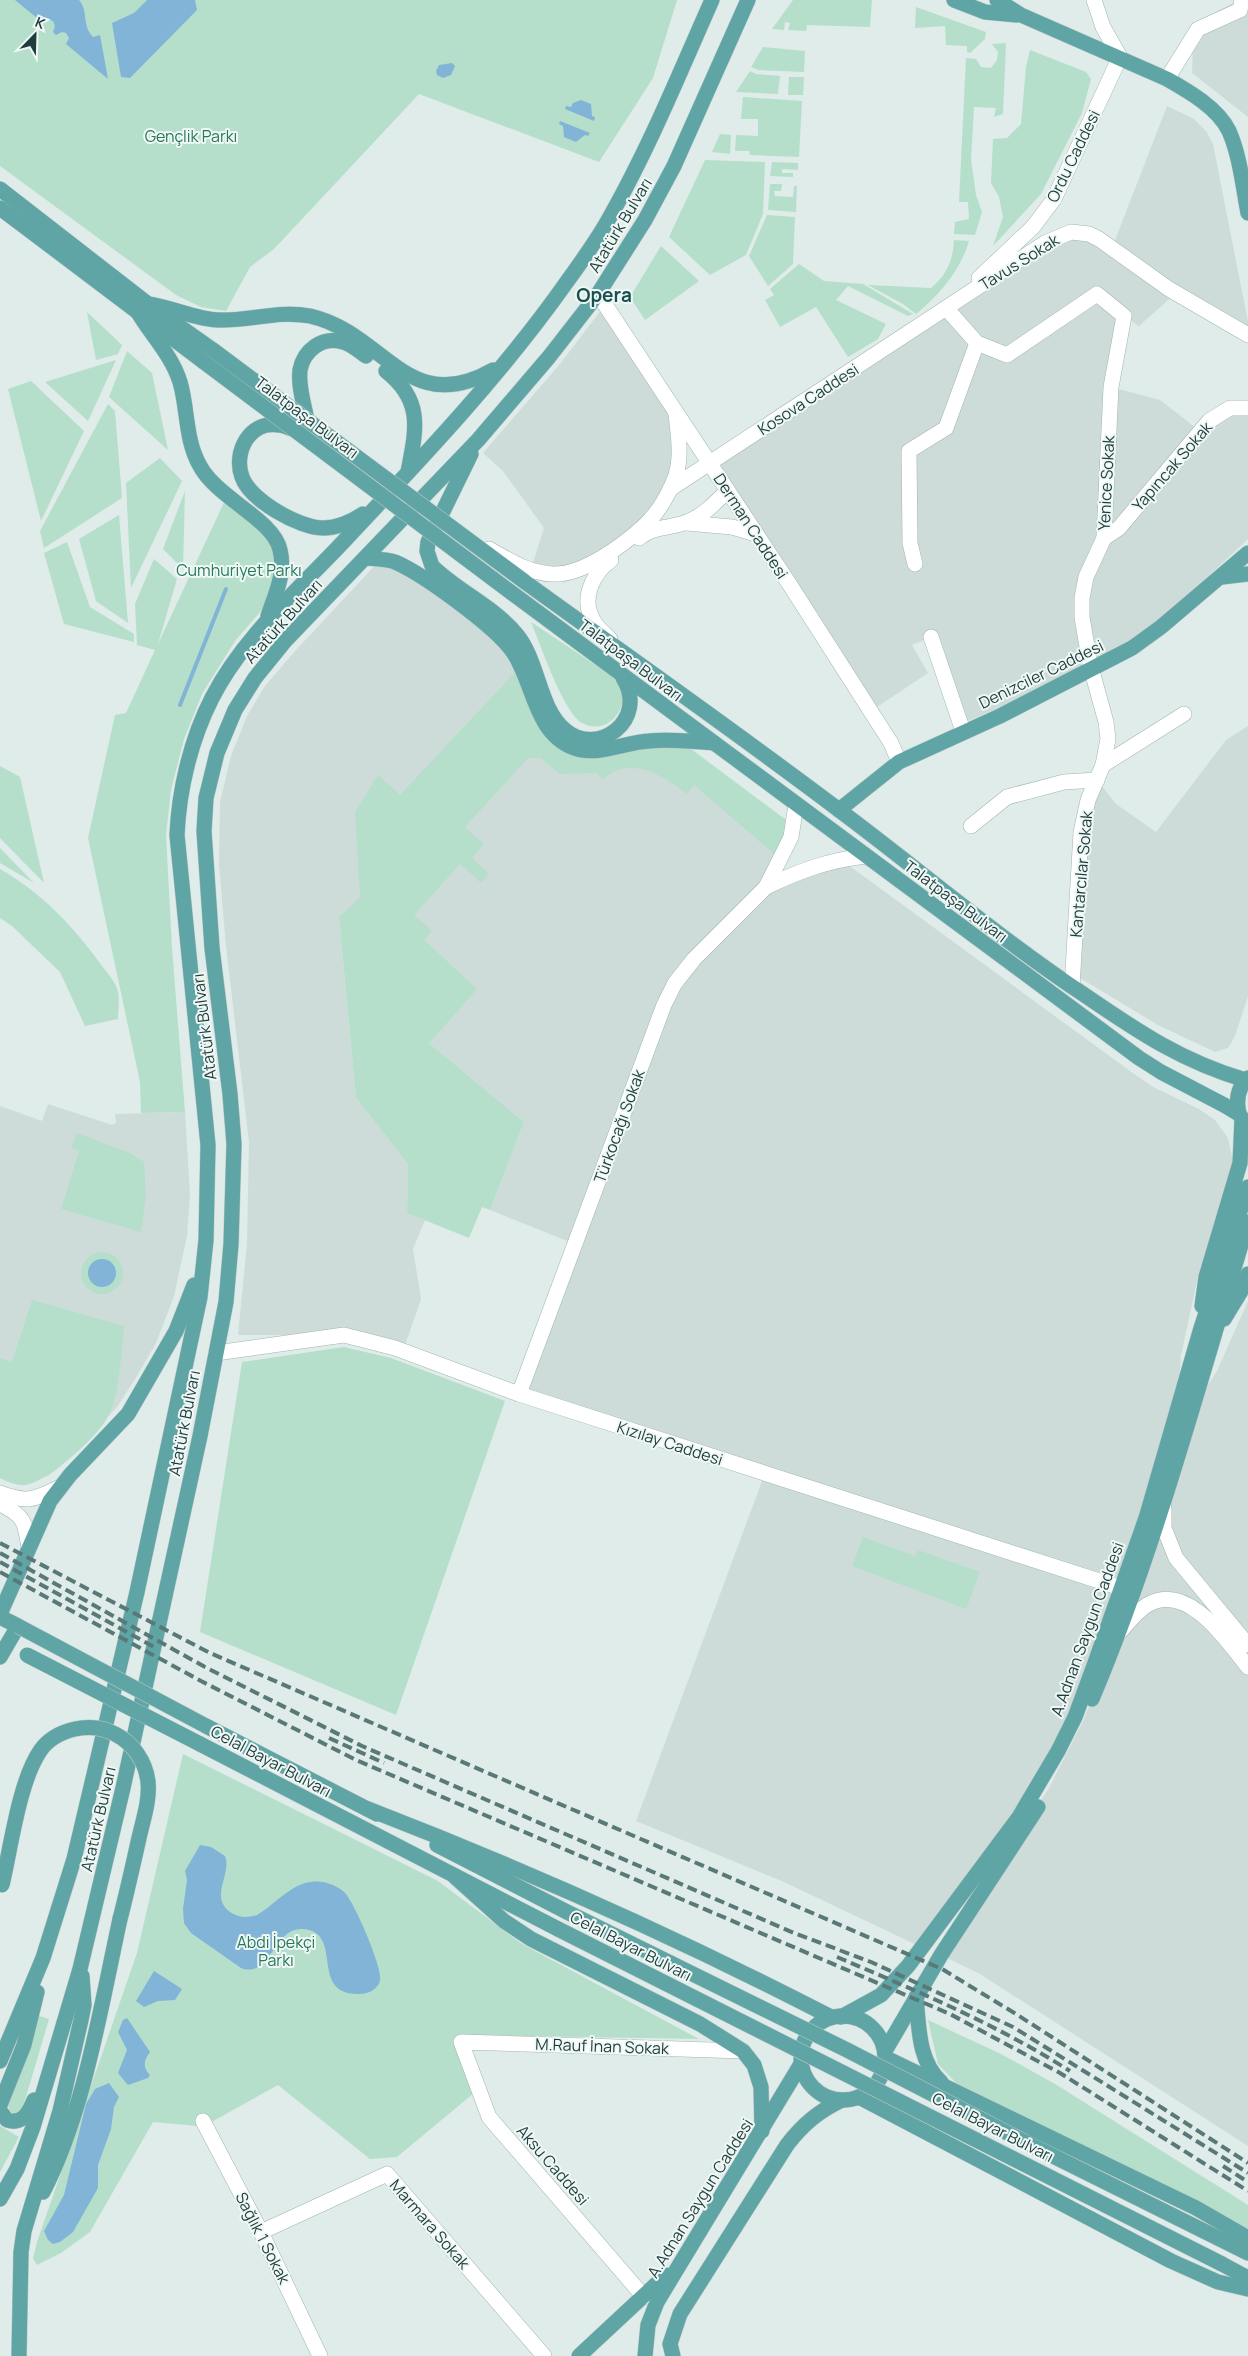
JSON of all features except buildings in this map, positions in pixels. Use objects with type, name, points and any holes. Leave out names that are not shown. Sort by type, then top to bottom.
[{"type":"main road","name":"Atatürk Bulvarı","points":[[0,2061],[44,1958],[74,1860],[137,1592],[200,1297],[204,1256],[208,1145],[177,835],[178,813],[194,743],[212,698],[235,662],[265,624],[377,506],[503,365],[566,284],[610,217],[648,145],[712,0]]},
{"type":"main road","name":"Atatürk Bulvarı","points":[[0,2199],[17,2169],[33,2127],[80,1968],[118,1816],[226,1302],[231,1244],[234,1144],[230,1094],[212,948],[204,831],[206,798],[217,753],[235,710],[255,678],[284,641],[478,440],[549,357],[598,294],[645,220],[674,166],[748,0]]},
{"type":"main road","points":[[954,0],[985,12],[1021,15]]},
{"type":"main road","points":[[997,0],[1021,15],[1168,79],[1185,89],[1220,117],[1228,130],[1235,151],[1248,214]]},
{"type":"main road","name":"Talatpaşa Bulvarı","points":[[0,189],[144,309]]},
{"type":"main road","name":"Talatpaşa Bulvarı","points":[[0,208],[144,309],[302,425],[460,533],[839,810],[1002,937],[1072,987],[1172,1052],[1202,1066],[1247,1079]]},
{"type":"main road","points":[[265,624],[278,593],[282,570],[280,549],[273,534],[215,487],[200,466],[186,419],[180,382],[172,359],[153,336],[144,309],[216,320],[294,313],[328,321],[358,338],[408,376],[423,383],[440,386],[459,385],[477,379],[503,365]]},
{"type":"main road","points":[[377,506],[349,523],[322,528],[289,519],[248,489],[241,473],[239,458],[242,446],[249,435],[260,428],[278,424],[302,425],[300,371],[303,360],[310,350],[330,340],[343,342],[355,348],[399,382],[410,398],[414,409],[408,472]]},
{"type":"main road","name":"Talatpaşa Bulvarı","points":[[302,425],[516,596],[1139,1058],[1243,1120]]},
{"type":"main road","points":[[478,440],[431,533],[427,552],[432,566],[505,623],[517,635],[525,648],[556,721],[566,732],[579,737],[601,738],[612,734],[621,726],[628,714],[632,700],[629,687],[620,674]]},
{"type":"main road","name":"Denizciler Caddesi","points":[[839,810],[899,762],[963,731],[1000,716],[1091,671],[1132,648],[1162,627],[1248,554]]},
{"type":"main road","points":[[365,558],[394,562],[417,573],[493,630],[513,652],[547,728],[560,741],[575,749],[590,751],[650,741],[679,740],[714,743]]},
{"type":"main road","points":[[1220,578],[1248,574]]},
{"type":"main road","points":[[1208,1330],[1206,1277],[1240,1163],[1243,1120],[1238,1096],[1247,1079]]},
{"type":"main road","name":"A.Adnan Saygun Caddesi","points":[[859,2098],[878,2083],[884,2068],[885,2055],[916,1998],[941,1955],[1049,1788],[1083,1721],[1117,1636],[1164,1499],[1248,1187]]},
{"type":"main road","name":"A.Adnan Saygun Caddesi","points":[[646,2356],[646,2338],[652,2314],[663,2291],[801,2064],[801,2054],[808,2035],[814,2028],[881,1995],[908,1966],[1019,1817],[1041,1783],[1075,1717],[1146,1518],[1208,1330],[1248,1222]]},
{"type":"main road","name":"Atatürk Bulvarı","points":[[0,1616],[44,1512],[58,1488],[128,1414],[176,1331],[188,1304],[204,1256]]},
{"type":"main road","points":[[1208,1330],[1232,1307],[1248,1274]]},
{"type":"main road","name":"Celal Bayar Bulvarı","points":[[0,1616],[206,1726],[567,1912],[847,2050],[1248,2253]]},
{"type":"main road","points":[[3,1648],[18,1626]]},
{"type":"main road","name":"Celal Bayar Bulvarı","points":[[3,1648],[200,1744],[455,1877],[1248,2278]]},
{"type":"main road","points":[[1,1889],[29,1772],[41,1749],[50,1741],[69,1731],[93,1727],[104,1729],[124,1738],[140,1757],[148,1781],[146,1809],[79,2096],[50,2180],[29,2214]]},
{"type":"main road","points":[[368,1809],[504,1862],[579,1894],[836,2017],[852,2017],[870,2026],[877,2033],[885,2055],[950,2090],[1196,2208],[1248,2238]]},
{"type":"main road","points":[[455,1877],[489,1908],[531,1939],[700,2024],[743,2051],[754,2065],[761,2087],[762,2131]]},
{"type":"main road","points":[[0,2105],[24,2045],[44,1958]]},
{"type":"main road","points":[[19,2356],[22,2252],[29,2214],[60,2111],[81,2020],[84,1994],[80,1968]]},
{"type":"main road","points":[[916,1998],[922,2043],[928,2066],[950,2090]]},
{"type":"main road","points":[[0,2111],[9,2122],[18,2121],[27,2115],[59,2043]]},
{"type":"main road","points":[[801,2064],[804,2074],[815,2090],[832,2099],[859,2098],[1187,2268],[1218,2282],[1248,2289]]},
{"type":"main road","points":[[646,2356],[671,2350],[680,2314],[690,2295],[787,2144],[799,2129],[815,2115],[842,2100]]},
{"type":"main road","points":[[579,2356],[644,2297],[684,2256]]},
{"type":"street","points":[[1094,0],[1103,26],[1120,57]]},
{"type":"street","points":[[1168,79],[1198,29],[1240,10],[1242,0]]},
{"type":"street","name":"Ordu Caddesi","points":[[946,308],[1033,227],[1054,198],[1120,57]]},
{"type":"street","name":"Tavus Sokak","points":[[946,308],[1045,243],[1071,232],[1080,232],[1099,239],[1170,289],[1248,335]]},
{"type":"street","name":"Derman Caddesi","points":[[598,294],[891,743],[899,762]]},
{"type":"street","name":"Yenice Sokak","points":[[977,344],[1007,355],[1098,294],[1124,316],[1111,387],[1104,538],[1086,578],[1082,598],[1082,617],[1091,671],[1106,722],[1108,739],[1103,764]]},
{"type":"street","points":[[915,564],[910,543],[909,451],[946,428],[977,344],[946,308]]},
{"type":"street","name":"Kosova Caddesi","points":[[670,489],[946,308]]},
{"type":"street","name":"Yapıncak Sokak","points":[[1104,538],[1119,528],[1209,421],[1230,408],[1248,408]]},
{"type":"street","points":[[460,533],[530,572],[569,573],[596,561],[644,526],[659,508],[670,489],[679,459],[675,413]]},
{"type":"street","points":[[686,523],[702,514],[727,491]]},
{"type":"street","points":[[621,651],[592,618],[588,604],[593,579],[601,567],[648,531],[686,523],[725,526],[756,534]]},
{"type":"street","points":[[931,636],[963,731]]},
{"type":"street","points":[[1103,764],[1184,714]]},
{"type":"street","name":"Kantarcılar Sokak","points":[[1072,987],[1081,832],[1088,800],[1103,764]]},
{"type":"street","points":[[971,826],[1007,797],[1064,782],[1097,780]]},
{"type":"street","name":"Türkocağı Sokak","points":[[519,1394],[664,1005],[675,983],[694,959],[766,887],[791,837],[796,804]]},
{"type":"street","name":"Türkocağı Sokak","points":[[766,887],[804,869],[840,859],[866,856]]},
{"type":"street","name":"Kızılay Caddesi","points":[[216,1353],[344,1335],[395,1348],[519,1394],[1121,1588]]},
{"type":"street","points":[[0,1493],[21,1500],[31,1500],[58,1488]]},
{"type":"street","points":[[1164,1499],[1164,1528],[1176,1558],[1248,1645]]},
{"type":"street","points":[[0,1504],[23,1519],[29,1548]]},
{"type":"street","points":[[1117,1636],[1146,1606],[1155,1601],[1179,1603],[1191,1608],[1210,1621],[1248,1667]]},
{"type":"street","name":"M.Rauf İnan Sokak","points":[[461,2042],[743,2051]]},
{"type":"street","name":"Aksu Caddesi","points":[[461,2042],[489,2117],[644,2297]]},
{"type":"street","name":"Sağlık 1 Sokak","points":[[203,2121],[262,2232],[320,2356]]},
{"type":"street","name":"Marmara Sokak","points":[[262,2232],[387,2174],[544,2356]]},
{"type":"shaded area","points":[[1248,0],[1248,117],[1192,73],[1192,24],[1237,1]]},
{"type":"shaded area","points":[[1167,106],[1194,119],[1206,131],[1213,144],[1248,322],[1248,335],[1176,293],[1139,326],[1124,316],[1111,387],[1160,400],[1200,431],[1248,408],[1248,539],[1171,611],[1128,641],[1090,664],[998,708],[961,724],[931,637],[912,645],[928,673],[871,711],[710,464],[1061,235],[1112,248]]},
{"type":"shaded area","points":[[605,305],[675,413],[679,445],[659,507],[596,561],[530,572],[544,528],[503,471],[483,453],[560,364]]},
{"type":"shaded area","points":[[381,559],[493,630],[547,728],[619,745],[793,825],[767,886],[840,859],[1130,1071],[1153,1087],[1199,1109],[1215,1120],[1228,1138],[1233,1161],[1198,1276],[1181,1355],[1177,1410],[1058,1751],[923,1948],[784,1882],[636,1821],[765,1473],[519,1394],[575,1244],[490,1210],[524,1122],[429,1043],[339,917],[356,1098],[408,1164],[407,1213],[425,1220],[413,1249],[421,1299],[403,1351],[344,1335],[238,1335],[247,1244],[249,1142],[226,946],[219,865],[220,802],[231,756],[247,716],[265,686]]},
{"type":"shaded area","points":[[1248,726],[1248,996],[1235,1036],[1228,1048],[1215,1052],[1158,1025],[1072,973],[1079,871],[1097,780],[1116,804],[1156,832],[1226,740]]},
{"type":"shaded area","points":[[48,1104],[112,1125],[116,1123],[115,1114],[185,1112],[190,1195],[187,1236],[174,1296],[156,1343],[137,1376],[117,1407],[62,1465],[48,1476],[22,1485],[0,1478],[0,1106],[42,1121]]},
{"type":"shaded area","points":[[1248,1301],[1248,2146],[980,1974],[941,1955],[1049,1788],[1083,1721],[1106,1665],[1190,1413],[1217,1371]]},
{"type":"green space","name":"Gençlik Parkı","points":[[0,0],[677,0],[653,78],[599,162],[419,94],[274,249],[250,267],[226,311],[201,307],[176,295],[0,166]]},
{"type":"green space","points":[[793,0],[872,0],[870,27],[807,25],[806,31],[788,30],[790,23],[785,22],[784,30],[772,29]]},
{"type":"green space","points":[[916,7],[986,32],[985,39],[970,53],[967,52],[967,46],[946,45],[945,26],[915,28]]},
{"type":"green space","points":[[1006,43],[1003,114],[994,117],[996,108],[974,107],[971,159],[976,195],[982,212],[975,235],[954,234],[955,222],[969,219],[968,202],[959,202],[966,58],[976,59],[981,67],[991,68],[997,60],[998,52],[992,44]]},
{"type":"green space","points":[[763,47],[805,51],[804,72],[758,70],[751,67]]},
{"type":"green space","points":[[1030,50],[1086,72],[1091,79],[1082,113],[1041,194],[993,246],[1003,217],[999,197],[991,183],[993,139],[1007,138],[1021,124],[1026,67]]},
{"type":"green space","points":[[750,71],[756,74],[780,76],[778,94],[736,92]]},
{"type":"green space","points":[[789,77],[804,77],[803,95],[788,95]]},
{"type":"green space","points":[[743,97],[802,101],[799,157],[750,155],[749,151],[735,151],[736,135],[758,136],[758,119],[741,119]]},
{"type":"green space","points":[[720,134],[731,135],[730,154],[712,152]]},
{"type":"green space","points":[[705,160],[765,162],[763,214],[746,255],[710,275],[669,237]]},
{"type":"green space","points":[[772,162],[798,163],[798,170],[782,169],[782,173],[793,173],[793,177],[770,176]]},
{"type":"green space","points":[[770,184],[782,184],[781,191],[774,191],[775,196],[793,197],[794,186],[797,186],[796,212],[768,210]]},
{"type":"green space","points":[[767,215],[795,217],[793,264],[768,286],[749,256]]},
{"type":"green space","points":[[954,240],[969,241],[955,272],[941,290],[916,314],[903,304],[868,285],[931,288],[937,283],[948,267]]},
{"type":"green space","points":[[661,246],[699,281],[645,320],[630,297]]},
{"type":"green space","points":[[799,264],[824,281],[863,284],[913,314],[908,316],[848,286],[836,300],[886,324],[878,339],[848,357],[816,307],[780,327],[765,300],[774,295],[770,289]]},
{"type":"green space","points":[[87,312],[122,345],[118,354],[96,360]]},
{"type":"green space","points":[[127,351],[152,373],[168,450],[109,397]]},
{"type":"green space","points":[[116,360],[88,421],[45,382]]},
{"type":"green space","points":[[31,381],[84,431],[41,521],[8,389]]},
{"type":"green space","points":[[108,404],[115,411],[122,498],[44,548],[40,531]]},
{"type":"green space","points":[[160,458],[182,481],[131,588],[126,483]]},
{"type":"green space","points":[[185,491],[183,569],[163,549]]},
{"type":"green space","name":"Cumhuriyet Parkı","points":[[227,496],[273,534],[278,591],[235,641],[202,694],[184,739],[171,790],[166,835],[172,948],[185,1112],[141,1113],[140,1082],[88,838],[115,715],[126,713],[155,650],[137,645],[135,604],[154,559],[177,579],[158,644]]},
{"type":"green space","points":[[119,515],[128,623],[96,601],[79,539]]},
{"type":"green space","points":[[67,542],[90,607],[134,634],[134,642],[64,624],[44,553]]},
{"type":"green space","points":[[531,622],[616,679],[621,688],[623,698],[617,715],[610,722],[602,726],[582,723],[567,706]]},
{"type":"green space","points":[[520,667],[560,741],[679,740],[793,825],[781,860],[694,785],[687,794],[657,775],[635,768],[614,772],[603,779],[596,773],[560,774],[541,758],[528,758],[465,827],[484,844],[472,858],[489,874],[481,883],[460,864],[414,915],[432,931],[424,940],[477,989],[429,1043],[524,1122],[490,1210],[482,1207],[469,1238],[407,1213],[408,1164],[356,1098],[339,917],[360,897],[355,812],[378,775],[400,795]]},
{"type":"green space","points":[[0,766],[20,777],[44,883],[0,838]]},
{"type":"green space","points":[[0,848],[34,883],[0,863]]},
{"type":"green space","points":[[0,869],[30,889],[56,912],[112,978],[119,998],[118,1019],[85,1026],[60,972],[12,926],[0,918]]},
{"type":"green space","points":[[77,1133],[130,1153],[144,1162],[146,1196],[141,1232],[61,1209],[79,1151],[71,1148]]},
{"type":"green space","points":[[106,1252],[114,1255],[120,1261],[123,1273],[120,1285],[114,1291],[98,1294],[90,1291],[84,1285],[81,1269],[84,1261],[90,1255]]},
{"type":"green space","points":[[32,1300],[124,1326],[117,1388],[111,1411],[106,1420],[92,1438],[58,1468],[35,1482],[23,1485],[0,1478],[0,1358],[12,1362]]},
{"type":"green space","points":[[344,1347],[391,1358],[505,1401],[396,1715],[200,1632],[242,1362]]},
{"type":"green space","points":[[863,1537],[915,1556],[918,1550],[980,1572],[966,1609],[852,1566]]},
{"type":"green space","name":"Abdi İpekçi Parkı","points":[[183,1754],[438,1881],[522,1944],[699,2039],[459,2035],[474,2093],[397,2157],[370,2159],[278,2085],[199,2129],[198,2126],[153,2122],[90,2232],[61,2253],[37,2265],[33,2258],[37,2242],[137,1953]]},
{"type":"green space","points":[[36,2015],[49,2019],[23,2107],[20,2112],[13,2113],[9,2110],[8,2104]]},
{"type":"green space","points":[[928,2020],[1001,2054],[1055,2084],[1248,2205],[1248,2229],[1206,2205],[960,2087],[938,2064]]},
{"type":"green space","points":[[0,2126],[19,2137],[0,2172]]},
{"type":"water","points":[[15,0],[79,0],[84,9],[89,32],[93,37],[100,35],[108,79],[66,44],[69,38],[66,33],[62,32],[56,35],[53,32],[55,26],[53,21],[48,20],[43,23]]},
{"type":"water","points":[[147,0],[195,0],[197,10],[130,78],[121,77],[112,23],[134,13]]},
{"type":"water","points":[[452,63],[455,66],[451,75],[443,78],[437,75],[436,71],[439,65]]},
{"type":"water","points":[[581,100],[591,104],[592,116],[595,117],[594,121],[565,109],[566,106],[571,107],[573,103]]},
{"type":"water","points":[[560,121],[590,133],[576,142],[564,137],[563,126],[559,124]]},
{"type":"water","points":[[102,1259],[112,1263],[116,1273],[112,1283],[102,1287],[92,1283],[88,1273],[92,1263]]},
{"type":"water","points":[[200,1845],[211,1847],[225,1856],[226,1871],[221,1899],[224,1906],[230,1912],[240,1916],[257,1915],[290,1891],[304,1884],[325,1883],[343,1891],[356,1910],[373,1951],[380,1974],[380,1981],[377,1987],[369,1992],[359,1994],[344,1992],[335,1985],[330,1975],[326,1951],[322,1941],[315,1933],[303,1929],[293,1930],[285,1935],[266,1960],[259,1966],[251,1969],[241,1968],[191,1933],[184,1923],[183,1909],[187,1880],[185,1871]]},
{"type":"water","points":[[154,1971],[182,1989],[175,2000],[158,2001],[144,2007],[136,2001]]},
{"type":"water","points":[[127,2018],[150,2052],[145,2064],[150,2075],[148,2078],[128,2085],[118,2073],[127,2050],[118,2032],[123,2020]]},
{"type":"water","points":[[109,2083],[119,2097],[114,2107],[111,2129],[98,2165],[98,2188],[73,2232],[60,2242],[53,2244],[48,2240],[44,2231],[64,2195],[86,2104],[95,2089]]},
{"type":"waterway","points":[[180,705],[226,589]]},
{"type":"railway","points":[[0,1543],[210,1653],[942,1969],[1016,2014],[1248,2163]]},
{"type":"railway","points":[[0,1553],[205,1667],[362,1746],[794,1933],[871,1962],[1013,2027],[1248,2173]]},
{"type":"railway","points":[[0,1562],[154,1647]]},
{"type":"railway","points":[[0,1572],[201,1681],[356,1760],[950,2014],[1060,2073],[1248,2191]]},
{"type":"railway","points":[[329,1738],[384,1763]]},
{"type":"railway","points":[[837,1957],[985,2023],[1070,2071]]},
{"type":"railway","points":[[1223,2166],[1248,2182]]},
{"type":"district","name":"Opera","points":[[604,295]]}]
